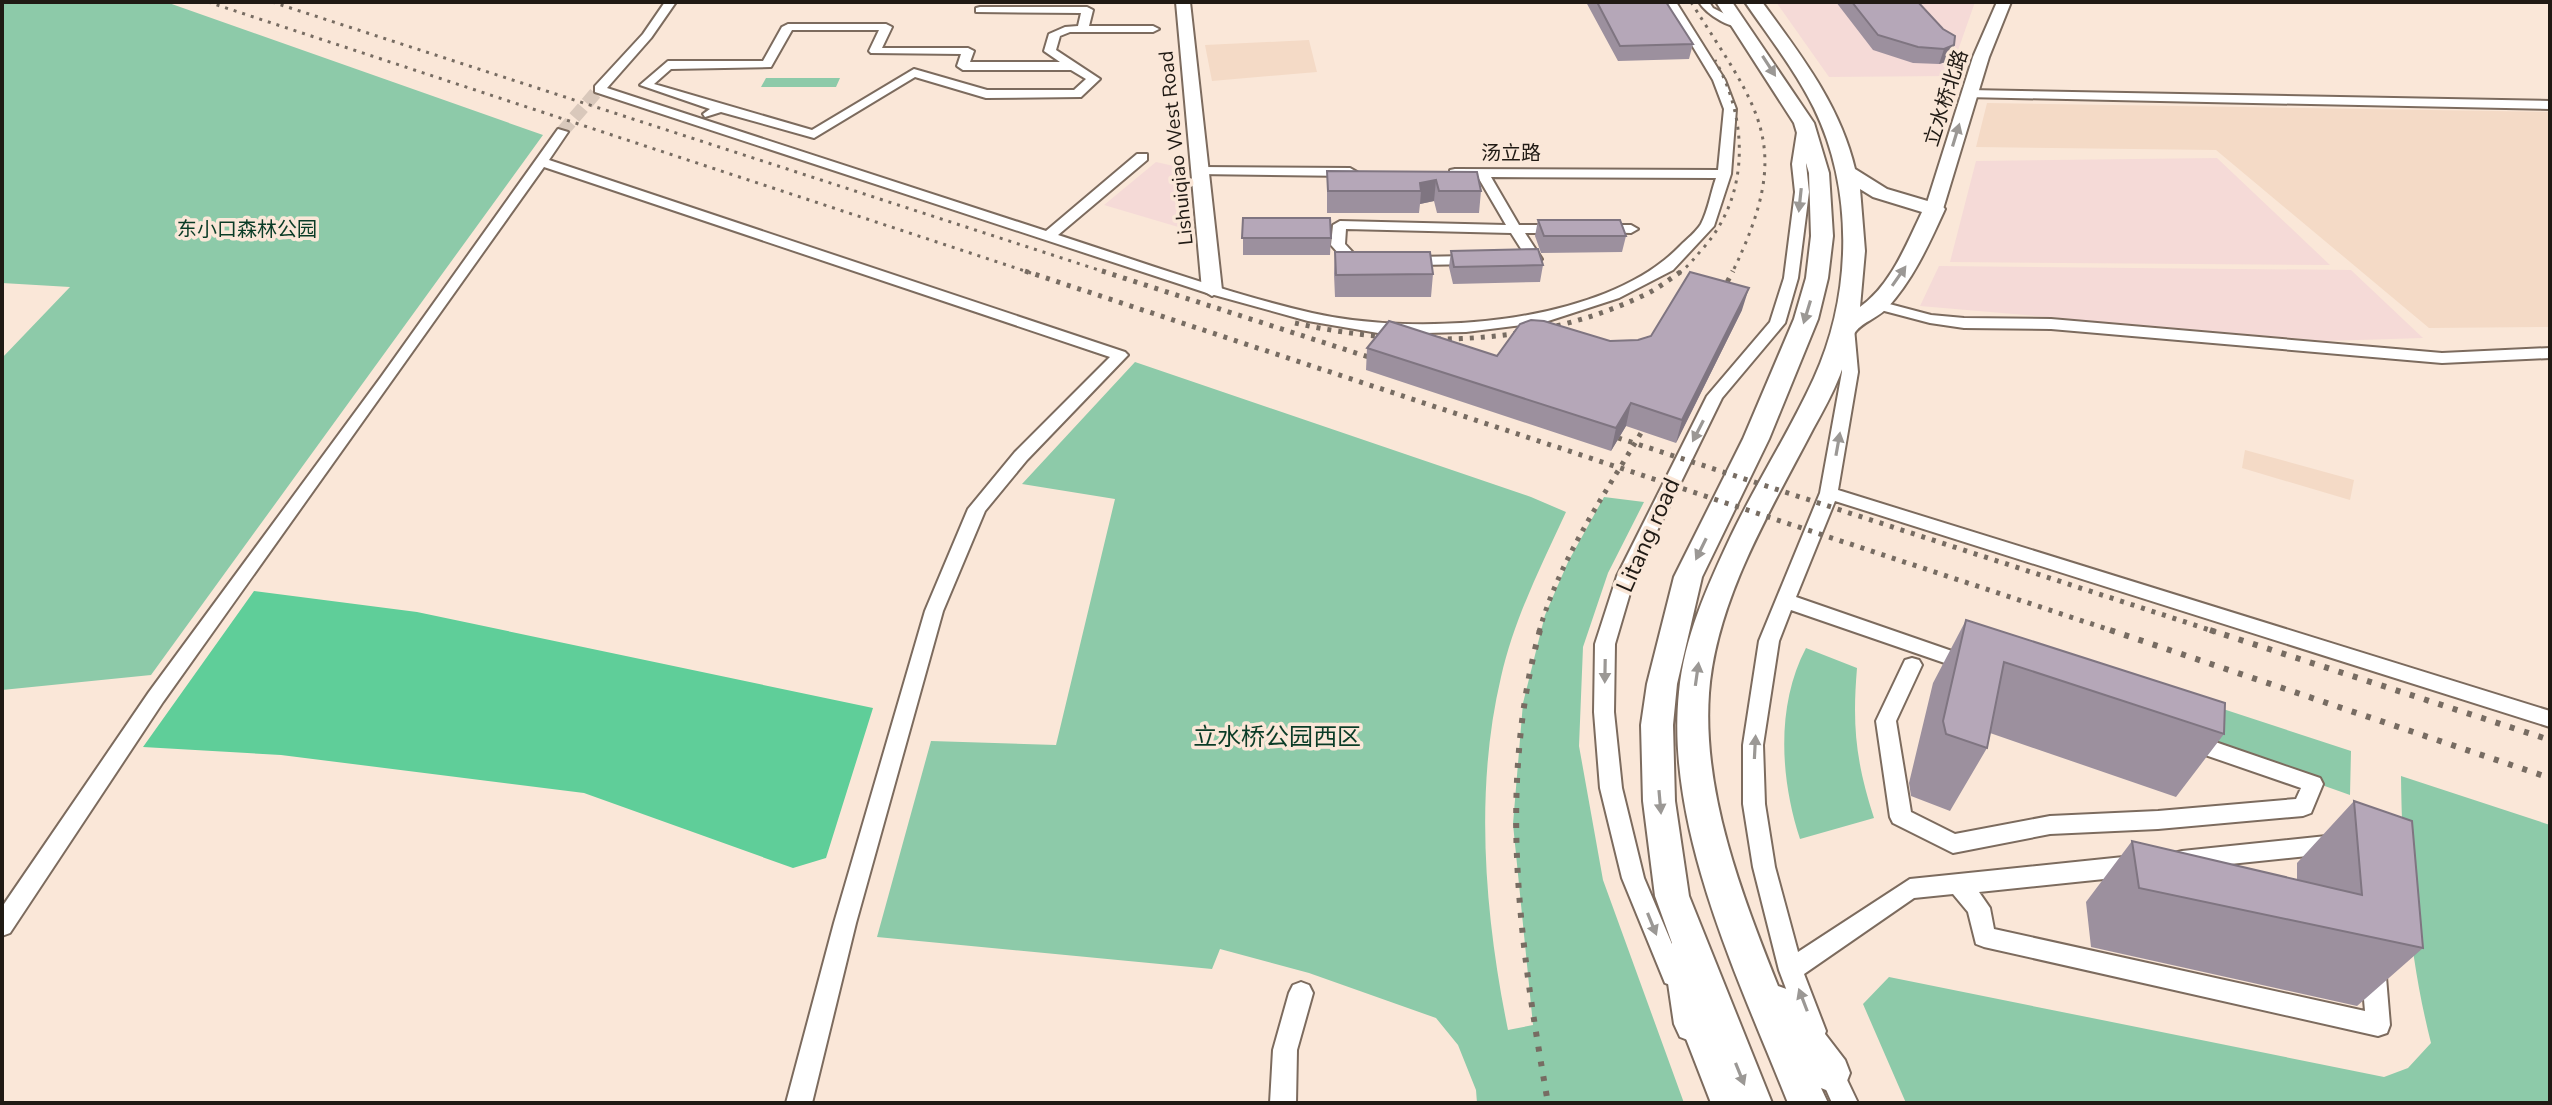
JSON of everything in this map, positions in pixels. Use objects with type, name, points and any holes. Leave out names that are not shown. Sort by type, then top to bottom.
[{"type":"main road","points":[[1724,2],[1747,14],[1798,67],[1830,123],[1847,173],[1855,268],[1846,328],[1828,375],[1776,469],[1718,593],[1700,653],[1691,739],[1717,856],[1753,967],[1808,1103]]},
{"type":"main road","points":[[1693,1024],[1659,801],[1657,725],[1662,684],[1688,577],[1756,439],[1806,319],[1817,278],[1822,236],[1819,173],[1804,123],[1747,14]]},
{"type":"main road","points":[[1846,328],[1878,305],[1909,262],[1934,209],[1880,193],[1847,173]]},
{"type":"main road","points":[[1672,896],[1752,1103]]},
{"type":"main road","points":[[1753,967],[1838,1088]]},
{"type":"street","points":[[671,2],[647,36],[599,89],[1212,290],[1313,318],[1384,329],[1466,327],[1545,318],[1614,295],[1668,267],[1707,226],[1724,174],[1730,109],[1719,80],[1671,2]]},
{"type":"street","name":"Lishuiqiao West Road","points":[[1183,2],[1212,290]]},
{"type":"street","points":[[1704,2],[1709,10],[1747,14]]},
{"type":"street","name":"立水桥北路","points":[[1934,209],[1969,94],[2004,2]]},
{"type":"street","points":[[980,10],[1087,10],[1083,29]]},
{"type":"street","points":[[1073,66],[963,66],[968,51],[875,51],[886,27],[788,27],[767,65],[668,65],[646,85],[814,134],[914,73],[986,94],[1077,94],[1094,79],[1050,51],[1055,34],[1069,29],[1153,29]]},
{"type":"street","points":[[1969,94],[2550,105]]},
{"type":"street","points":[[696,121],[720,108]]},
{"type":"street","name":"Litang road","points":[[1724,1103],[1633,878],[1611,788],[1604,712],[1605,644],[1626,576],[1715,396],[1777,323],[1791,278],[1802,192],[1799,164],[1804,123]]},
{"type":"street","points":[[2,926],[156,697],[396,368],[562,132]]},
{"type":"street","points":[[1048,236],[1142,157]]},
{"type":"street","points":[[541,162],[1120,355],[1021,456],[977,509],[934,611],[845,923],[799,1103]]},
{"type":"street","points":[[1201,171],[1372,172]]},
{"type":"street","name":"汤立路","points":[[1435,173],[1724,174]]},
{"type":"street","points":[[1482,173],[1515,229],[1535,259],[1354,262],[1338,245],[1340,225],[1515,229],[1631,229]]},
{"type":"street","points":[[1878,305],[1930,319],[1964,323],[2051,324],[2442,358],[2550,353]]},
{"type":"street","points":[[1838,1088],[1791,970],[1764,867],[1754,804],[1753,745],[1769,641],[1829,493],[1850,372],[1846,328]]},
{"type":"street","points":[[1829,493],[2550,719]]},
{"type":"street","points":[[1786,601],[1981,669]]},
{"type":"street","points":[[1912,665],[1886,721],[1901,817],[1953,844],[2050,825],[2158,820],[2303,807],[2313,784],[2162,732]]},
{"type":"street","points":[[1791,970],[1910,889],[2336,844],[2356,856]]},
{"type":"street","points":[[1958,884],[1979,908],[1984,937],[2378,1025],[2371,937]]},
{"type":"street","points":[[1283,1103],[1285,1050],[1301,993]]},
{"type":"shaded area","points":[[1776,2],[1975,2],[1949,76],[1829,77]]},
{"type":"shaded area","points":[[1309,40],[1317,72],[1212,81],[1205,45]]},
{"type":"shaded area","points":[[1987,103],[2550,112],[2550,327],[2429,328],[2216,150],[1976,147]]},
{"type":"shaded area","points":[[2217,158],[2330,265],[1950,262],[1976,161]]},
{"type":"shaded area","points":[[1156,162],[1183,168],[1185,229],[1104,205]]},
{"type":"shaded area","points":[[1939,266],[2351,270],[2423,338],[2326,341],[1920,306]]},
{"type":"shaded area","points":[[2245,450],[2354,480],[2350,500],[2242,468]]},
{"type":"green space","name":"东小口森林公园","points":[[2,2],[166,2],[543,135],[151,675],[2,690],[2,358],[70,287],[2,283]]},
{"type":"green space","points":[[766,78],[840,78],[836,87],[761,87]]},
{"type":"green space","name":"立水桥公园西区","points":[[1135,362],[1531,497],[1566,512],[1529,593],[1506,655],[1487,764],[1485,809],[1489,899],[1508,1030],[1533,1025],[1513,824],[1523,703],[1545,615],[1568,562],[1604,497],[1644,502],[1608,573],[1583,647],[1579,746],[1603,880],[1684,1103],[1477,1103],[1476,1090],[1458,1045],[1436,1018],[1309,973],[1220,949],[1212,969],[877,937],[931,741],[1056,745],[1115,499],[1022,484]]},
{"type":"green space","points":[[254,591],[417,612],[873,708],[826,858],[793,868],[584,793],[281,755],[143,747]]},
{"type":"green space","points":[[2006,638],[2351,751],[2350,795],[2000,670]]},
{"type":"green space","points":[[1806,648],[1857,668],[1857,744],[1874,818],[1800,839],[1788,791],[1784,742],[1790,693]]},
{"type":"green space","points":[[2401,776],[2550,825],[2550,1103],[1906,1103],[1863,1004],[1889,977],[2384,1077],[2408,1068],[2431,1043],[2417,977],[2408,910]]},
{"type":"building","points":[[1597,2],[1666,2],[1693,44],[1620,46]]},
{"type":"building","points":[[1852,2],[1918,2],[1943,29],[1955,36],[1954,45],[1944,49],[1918,47],[1878,35]]},
{"type":"building","points":[[1327,171],[1477,172],[1481,191],[1439,191],[1436,180],[1420,183],[1421,191],[1328,191]]},
{"type":"building","points":[[1243,218],[1330,218],[1331,238],[1242,238]]},
{"type":"building","points":[[1538,220],[1620,220],[1626,236],[1544,236]]},
{"type":"building","points":[[1538,249],[1543,265],[1454,267],[1451,251]]},
{"type":"building","points":[[1335,252],[1430,252],[1433,274],[1336,275]]},
{"type":"building","points":[[1690,272],[1749,288],[1682,420],[1631,403],[1616,428],[1367,348],[1389,321],[1497,356],[1520,324],[1531,320],[1610,341],[1638,340],[1651,336]]},
{"type":"building","points":[[1966,620],[2225,703],[2224,734],[2004,662],[1987,748],[1946,734],[1943,721]]},
{"type":"building","points":[[2354,801],[2412,821],[2423,948],[2139,888],[2132,841],[2362,895]]},
{"type":"tunnel","points":[[562,132],[599,89]]},
{"type":"railway","points":[[208,2],[1031,273]]},
{"type":"railway","points":[[272,2],[1108,273]]},
{"type":"railway","points":[[1691,2],[1751,102],[1761,130],[1765,160],[1762,192],[1751,229],[1732,272]]},
{"type":"railway","points":[[1679,273],[1720,225],[1737,179],[1739,155],[1734,106],[1715,60]]},
{"type":"railway","points":[[1025,271],[1620,468]]},
{"type":"railway","points":[[1102,271],[1387,363]]},
{"type":"railway","points":[[1295,323],[1381,337],[1470,338],[1514,334],[1557,326],[1599,313],[1646,295],[1682,271]]},
{"type":"railway","points":[[1717,301],[1732,272]]},
{"type":"railway","points":[[1597,431],[1635,443]]},
{"type":"railway","points":[[1635,443],[1641,433]]},
{"type":"railway","points":[[1620,468],[1635,443]]},
{"type":"railway","points":[[1635,443],[2216,632]]},
{"type":"railway","points":[[1539,632],[1570,554],[1620,468]]},
{"type":"railway","points":[[1620,468],[2113,631]]},
{"type":"railway","points":[[1540,630],[1527,689],[1519,748],[1516,807],[1522,925],[1548,1103]]},
{"type":"railway","points":[[2210,630],[2550,740]]},
{"type":"railway","points":[[2113,631],[2550,778]]}]
